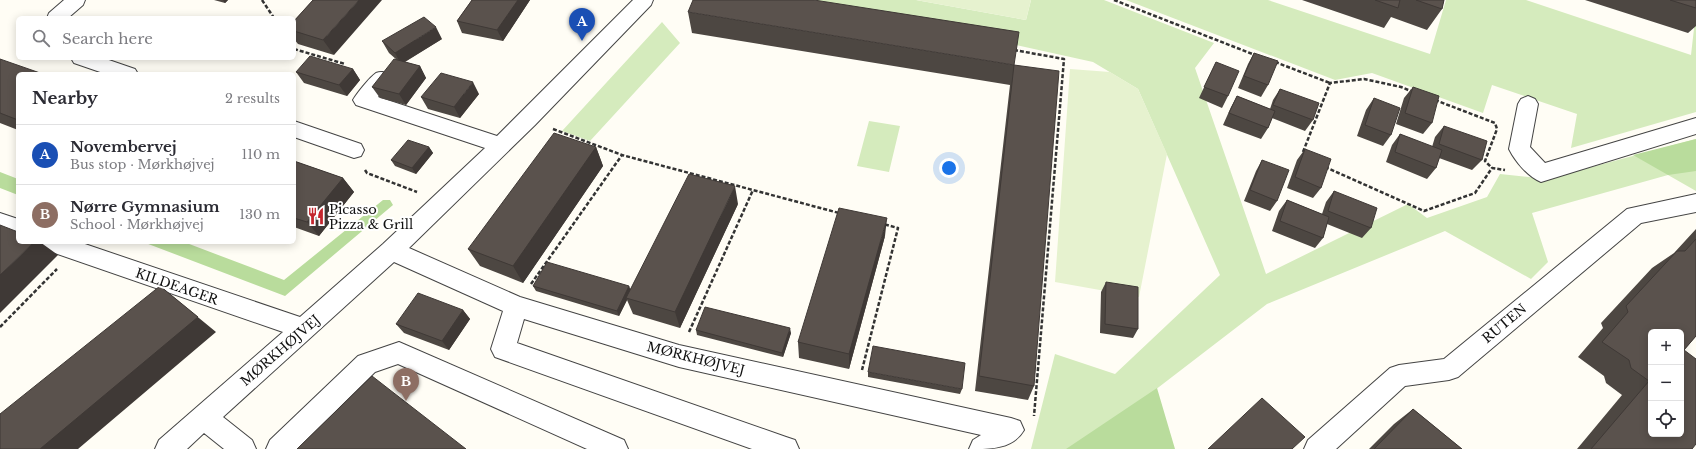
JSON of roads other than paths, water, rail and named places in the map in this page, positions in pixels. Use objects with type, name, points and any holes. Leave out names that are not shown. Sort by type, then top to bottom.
[{"type":"street","points":[[58,16],[76,0]]},
{"type":"street","name":"MØRKHØJVEJ","points":[[168,449],[391,251],[528,119],[644,0]]},
{"type":"street","points":[[87,60],[122,72]]},
{"type":"street","points":[[382,79],[363,100],[501,145]]},
{"type":"street","points":[[1528,104],[1519,149],[1541,173],[1696,126]]},
{"type":"street","points":[[296,130],[354,150]]},
{"type":"street","name":"RUTEN","points":[[1317,449],[1399,376],[1449,369],[1635,215],[1696,203]]},
{"type":"street","points":[[0,222],[16,228]]},
{"type":"street","name":"KILDEAGER","points":[[56,244],[75,252],[304,329]]},
{"type":"street","name":"MØRKHØJVEJ","points":[[391,251],[516,306],[679,356],[1011,430],[982,449]]},
{"type":"street","points":[[516,306],[503,349],[786,449]]},
{"type":"street","points":[[279,449],[367,364],[399,353],[615,449]]},
{"type":"street","points":[[204,417],[242,449]]},
{"type":"place","name":"Novembervej","points":[[582,41]]},
{"type":"place","name":"Picasso Pizza & Grill","points":[[316,216]]},
{"type":"place","name":"Nørre Gymnasium","points":[[406,401]]}]
